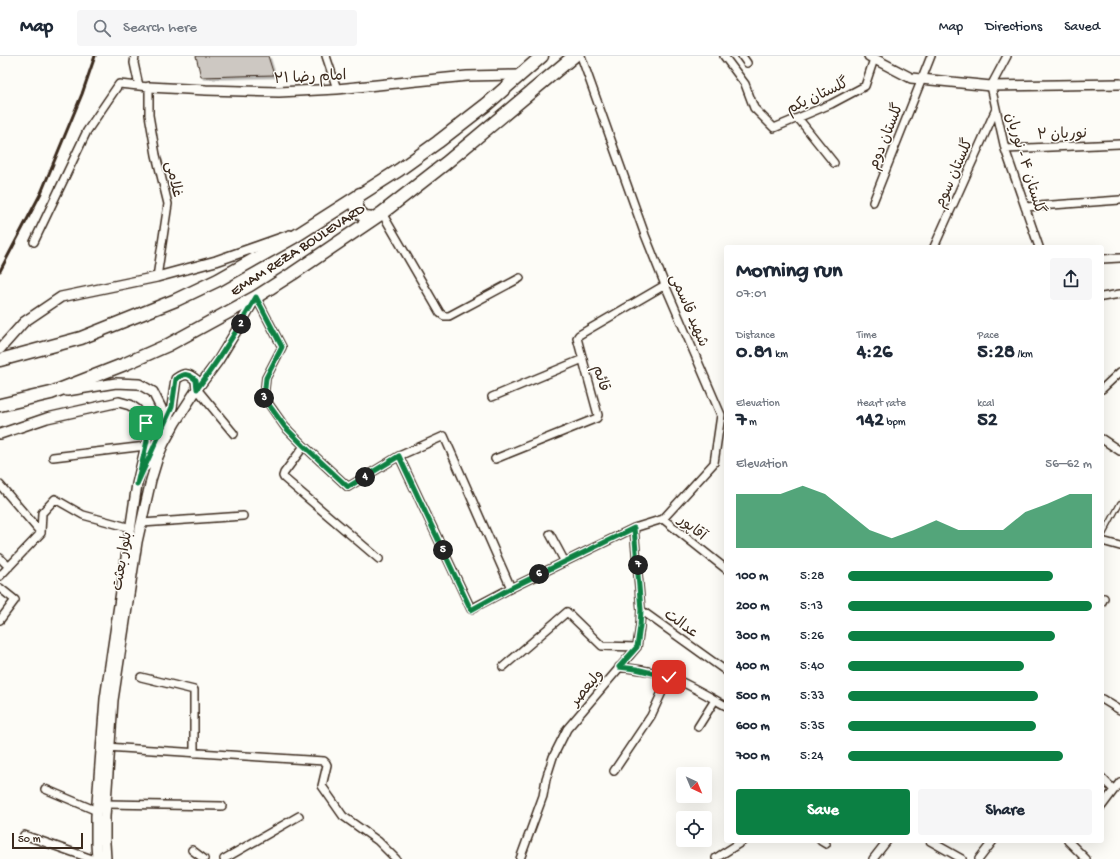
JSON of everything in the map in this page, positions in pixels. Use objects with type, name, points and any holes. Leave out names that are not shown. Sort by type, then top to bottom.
[{"type":"highway","name":"EMAM REZA BOULEVARD","points":[[0,405],[51,393],[125,364],[168,345],[256,297],[378,216],[456,155],[574,56]]},
{"type":"highway","name":"EMAM REZA BOULEVARD","points":[[0,360],[81,338],[176,300],[218,280],[294,237],[398,170],[438,142],[487,104],[539,57]]},
{"type":"highway","points":[[360,194],[356,200],[358,211],[366,218],[378,216]]},
{"type":"street","points":[[136,56],[134,63],[139,86]]},
{"type":"street","points":[[326,56],[337,89]]},
{"type":"street","name":"شهید قاسمی","points":[[581,56],[645,235],[665,285],[723,417],[714,463],[663,519]]},
{"type":"street","name":"گلستان یکم","points":[[724,56],[745,84],[754,108],[774,128],[831,104],[865,86],[872,57]]},
{"type":"street","points":[[742,56],[747,63]]},
{"type":"street","name":"گلستان دوم","points":[[873,202],[931,56]]},
{"type":"street","points":[[991,86],[1007,56]]},
{"type":"street","points":[[872,57],[911,78],[991,86],[1120,84]]},
{"type":"street","name":"امام رضا ۲۱","points":[[149,87],[279,92],[337,89],[467,76],[520,75]]},
{"type":"street","points":[[34,242],[87,131],[119,84],[149,87]]},
{"type":"street","name":"گلستان ۴ - نوریان","points":[[991,86],[1005,148],[1038,245]]},
{"type":"street","name":"غلامی","points":[[149,87],[149,115],[156,155],[168,204],[157,277]]},
{"type":"street","name":"گلستان سوم","points":[[935,245],[996,109]]},
{"type":"street","points":[[798,118],[834,163]]},
{"type":"street","name":"نوریان ۲","points":[[1005,148],[1120,144]]},
{"type":"street","points":[[1025,207],[1120,200]]},
{"type":"street","points":[[378,216],[440,313],[444,316],[449,316],[520,278]]},
{"type":"street","points":[[0,349],[24,322],[61,297],[157,277],[216,261],[304,230]]},
{"type":"street","points":[[1104,259],[1120,258]]},
{"type":"street","name":"قائم","points":[[495,459],[597,418],[598,415],[577,338],[579,335],[665,285]]},
{"type":"street","points":[[1104,297],[1120,294]]},
{"type":"street","points":[[256,297],[282,347],[266,378],[264,398],[285,427],[348,487],[399,456],[444,436],[511,588]]},
{"type":"street","name":"بلوار بعثت","points":[[97,859],[97,811],[113,700],[136,549],[158,457],[175,423],[197,389],[218,361],[256,297]]},
{"type":"street","points":[[492,397],[583,359]]},
{"type":"street","points":[[137,484],[172,407],[176,379],[183,375],[191,375],[196,380],[197,389],[234,434]]},
{"type":"street","points":[[1104,387],[1119,375]]},
{"type":"street","points":[[51,393],[116,383],[138,384],[153,392],[161,408],[165,424]]},
{"type":"street","name":"بلوار بعثت","points":[[0,434],[47,418],[120,402],[130,405],[137,410],[146,423],[147,444],[137,484],[105,699],[106,859]]},
{"type":"street","points":[[1104,440],[1120,451]]},
{"type":"street","points":[[53,457],[147,444]]},
{"type":"street","points":[[304,446],[284,474],[284,478],[379,558]]},
{"type":"street","points":[[399,456],[471,610],[511,588],[634,528],[663,519]]},
{"type":"street","points":[[0,485],[41,533]]},
{"type":"street","points":[[0,576],[41,533],[42,513],[55,499],[83,515],[131,528]]},
{"type":"street","points":[[142,523],[243,516]]},
{"type":"street","name":"آقاپور","points":[[663,519],[724,568]]},
{"type":"street","points":[[503,667],[567,612],[602,646],[637,647],[641,610],[634,528]]},
{"type":"street","points":[[550,534],[565,562]]},
{"type":"street","points":[[1104,542],[1120,546]]},
{"type":"street","points":[[0,558],[9,567]]},
{"type":"street","points":[[0,588],[14,600],[0,620]]},
{"type":"street","name":"عدالت","points":[[641,610],[724,670]]},
{"type":"street","name":"ولیعصر","points":[[520,859],[543,796],[552,757],[567,729],[637,647]]},
{"type":"street","points":[[619,667],[636,669],[669,677],[724,705]]},
{"type":"street","points":[[141,677],[194,690],[194,753]]},
{"type":"street","points":[[614,771],[651,716],[669,677]]},
{"type":"street","points":[[698,728],[715,700]]},
{"type":"street","points":[[1104,700],[1120,710]]},
{"type":"street","points":[[106,747],[324,761],[327,765],[322,786],[343,816],[378,841],[396,859]]},
{"type":"street","points":[[1104,780],[1114,790]]},
{"type":"street","points":[[1104,803],[1120,782]]},
{"type":"street","points":[[45,789],[97,811]]},
{"type":"street","points":[[106,804],[222,806]]},
{"type":"street","points":[[224,859],[299,816]]},
{"type":"street","points":[[24,835],[92,859]]},
{"type":"street","points":[[716,858],[740,843]]},
{"type":"street","points":[[873,859],[885,843]]},
{"type":"street","points":[[934,843],[962,859]]},
{"type":"street","points":[[979,859],[992,843]]},
{"type":"street","points":[[1070,843],[1086,859]]},
{"type":"street","points":[[192,850],[204,859]]},
{"type":"lane","points":[[1104,533],[1120,503]]},
{"type":"building","points":[[196,56],[268,56],[274,75],[201,77]]},
{"type":"railway","points":[[0,271],[41,193],[82,94],[95,56]]},
{"type":"route","points":[[146,423],[147,441],[137,484],[172,407],[176,379],[183,375],[191,375],[196,380],[197,389],[218,361],[256,297],[282,347],[266,378],[264,398],[285,427],[348,487],[399,456],[471,610],[511,588],[634,528],[638,561],[641,610],[640,626],[637,647],[619,667],[636,669],[669,677]]}]
